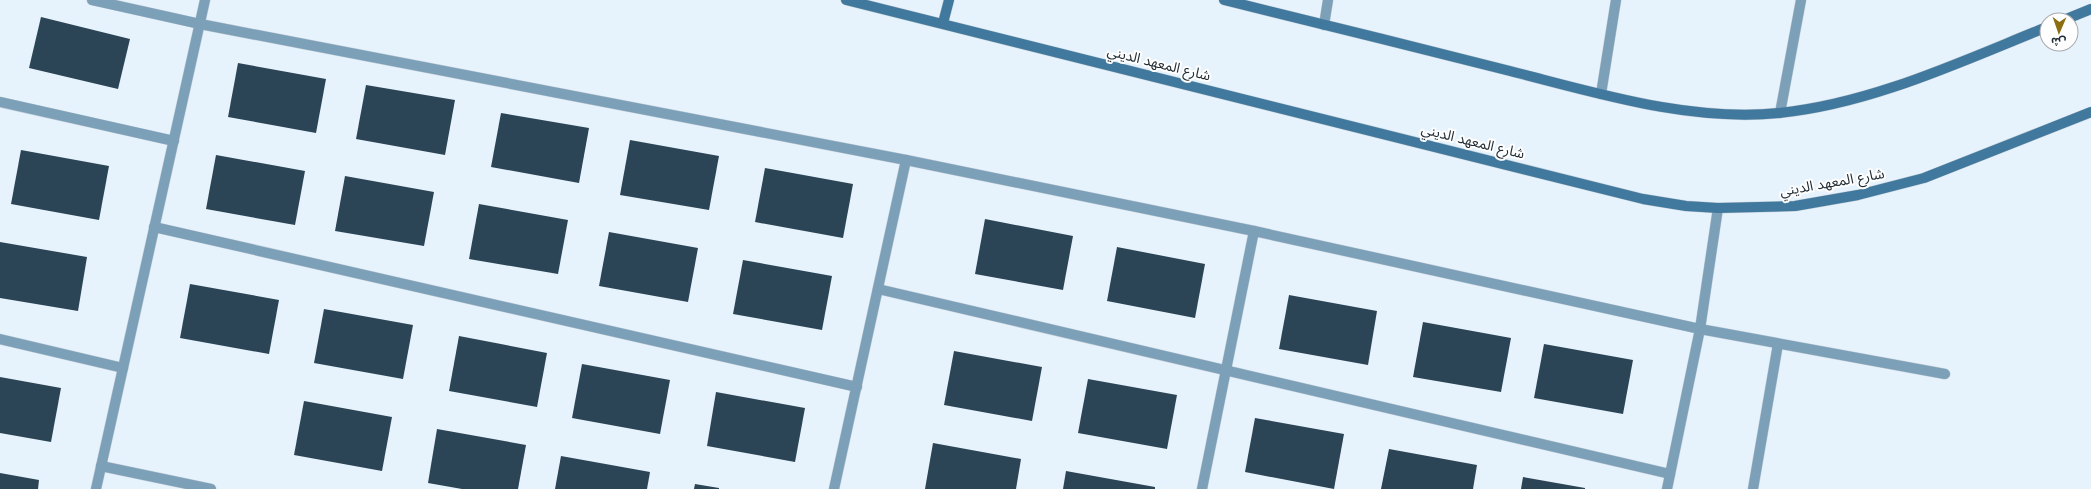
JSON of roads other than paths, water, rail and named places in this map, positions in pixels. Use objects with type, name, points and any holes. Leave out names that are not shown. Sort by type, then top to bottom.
[{"type":"street","points":[[92,0],[200,24],[906,160],[1254,231],[1700,329],[1945,374]]},
{"type":"street","points":[[96,489],[205,0]]},
{"type":"street","name":"شارع المعهد الديني","points":[[846,0],[944,23],[1642,198],[1686,206],[1718,208],[1794,206],[1858,195],[1924,178],[2091,112]]},
{"type":"street","points":[[944,23],[950,0]]},
{"type":"street","points":[[1224,0],[1601,94],[1669,108],[1732,115],[1780,113],[1861,97],[1912,80],[2039,30]]},
{"type":"street","points":[[1324,24],[1328,0]]},
{"type":"street","points":[[1601,94],[1616,0]]},
{"type":"street","points":[[1780,113],[1801,0]]},
{"type":"street","points":[[2079,14],[2091,9]]},
{"type":"street","points":[[0,102],[174,141]]},
{"type":"street","points":[[834,489],[906,160]]},
{"type":"street","points":[[1667,489],[1700,329],[1718,208]]},
{"type":"street","points":[[154,227],[857,387]]},
{"type":"street","points":[[1202,489],[1254,231]]},
{"type":"street","points":[[878,289],[1670,474]]},
{"type":"street","points":[[0,339],[123,368]]},
{"type":"street","points":[[1753,489],[1778,344]]},
{"type":"street","points":[[101,466],[211,489]]}]
